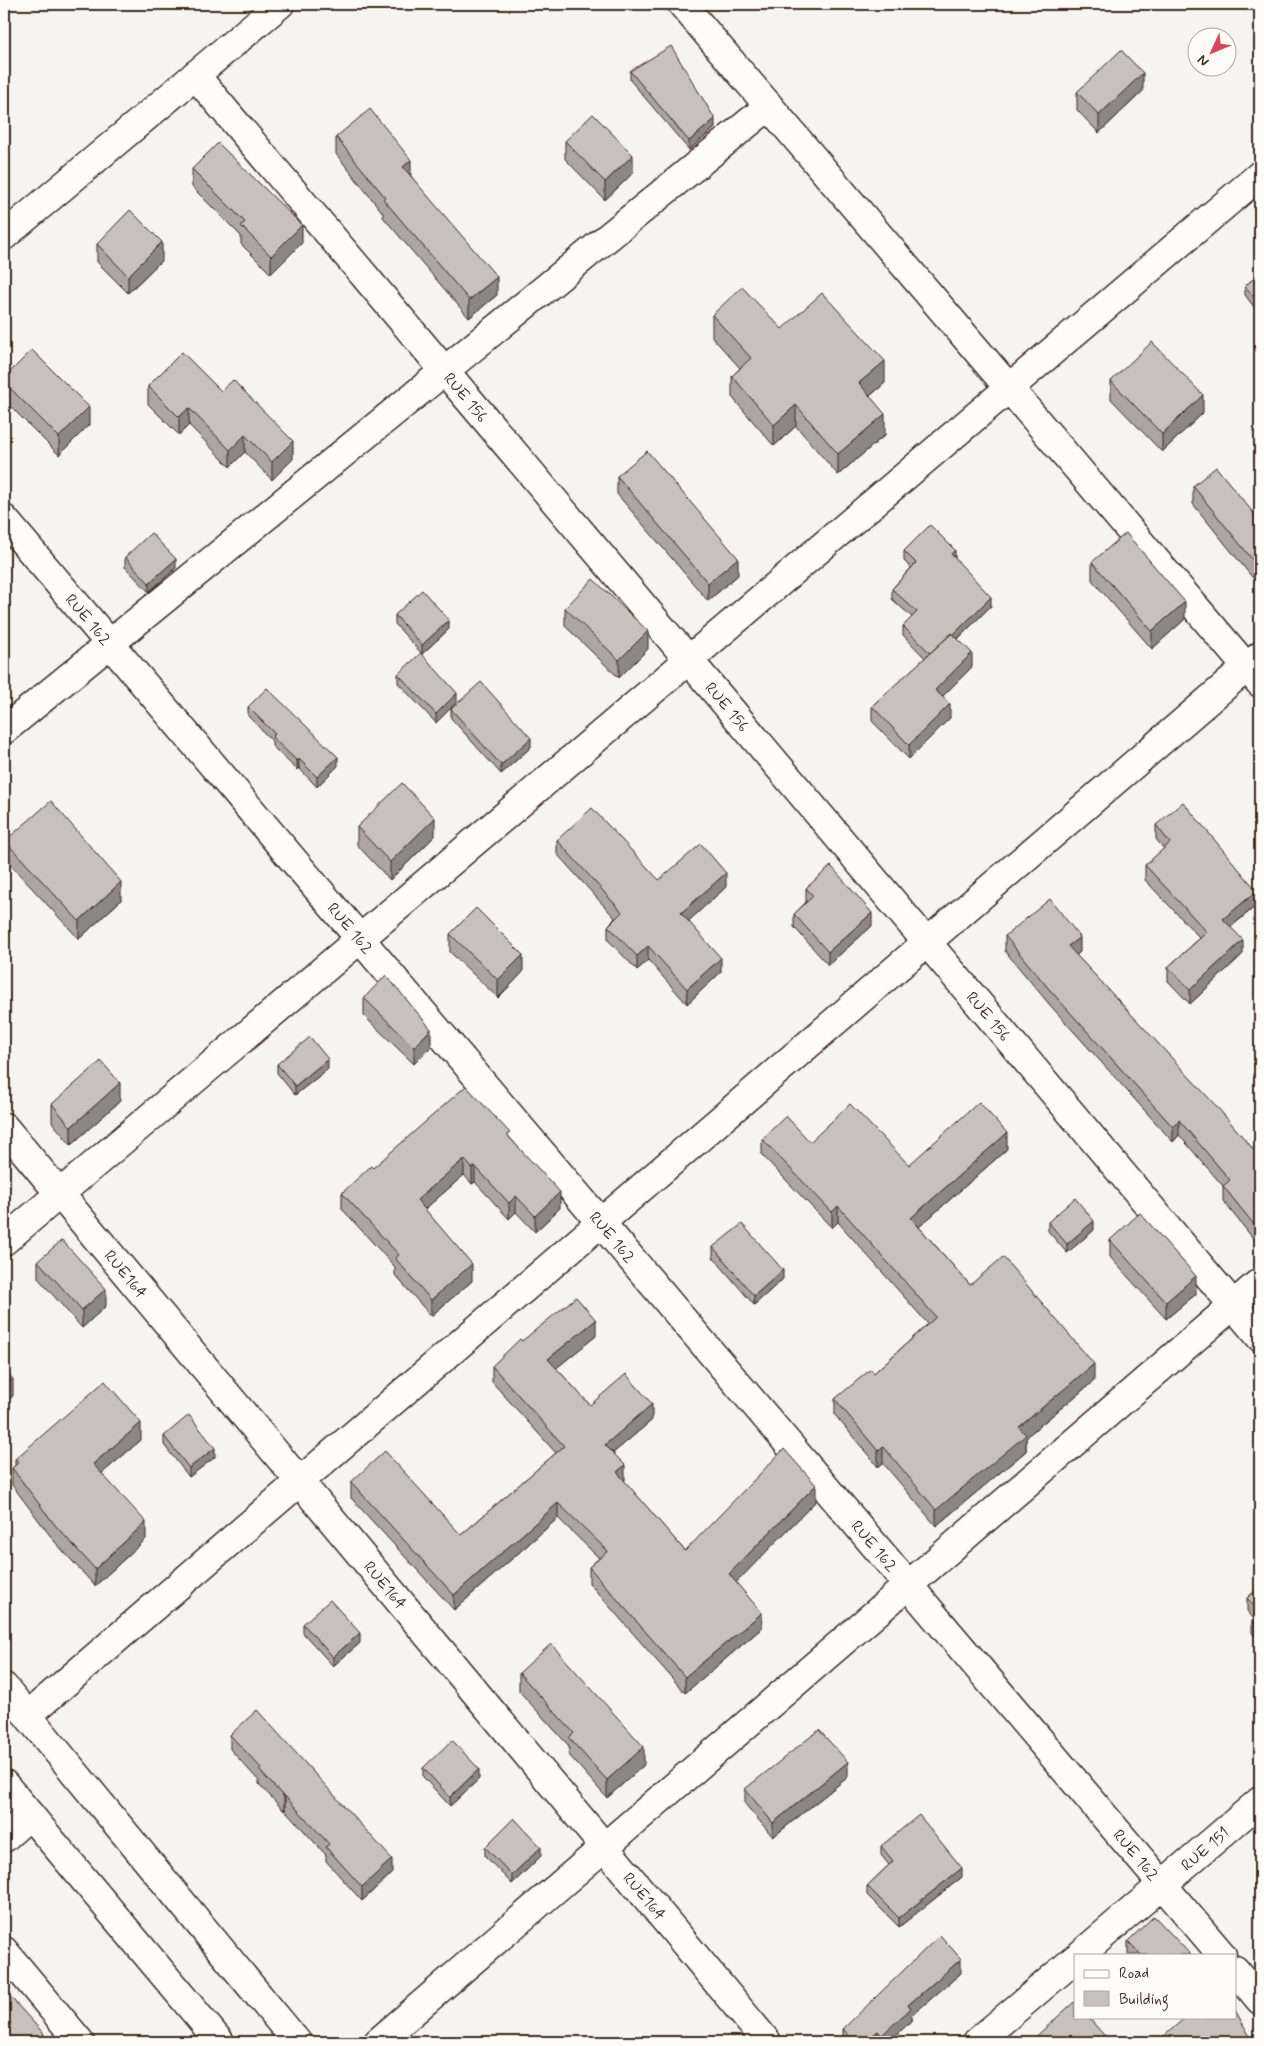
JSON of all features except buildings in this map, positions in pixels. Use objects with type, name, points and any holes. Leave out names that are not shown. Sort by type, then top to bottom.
[{"type":"street","points":[[4,236],[280,4]]},
{"type":"street","points":[[28,1715],[927,942],[1256,669],[1009,388],[682,4]]},
{"type":"street","name":"RUE 156","points":[[195,75],[1260,1337]]},
{"type":"street","points":[[4,730],[769,106]]},
{"type":"street","points":[[4,1241],[1260,175]]},
{"type":"street","name":"RUE 162","points":[[4,519],[1221,1954]]},
{"type":"street","name":"RUE164","points":[[4,1127],[767,2042]]},
{"type":"street","points":[[378,2042],[1260,1282]]},
{"type":"street","points":[[4,1687],[297,2042]]},
{"type":"street","points":[[4,1784],[220,2042]]},
{"type":"street","name":"RUE 151","points":[[1081,1954],[1260,1800]]},
{"type":"street","points":[[4,1838],[30,1815]]},
{"type":"street","points":[[4,1951],[80,2042]]},
{"type":"street","points":[[977,2042],[1074,1959]]},
{"type":"street","points":[[1236,1971],[1260,2000]]}]
